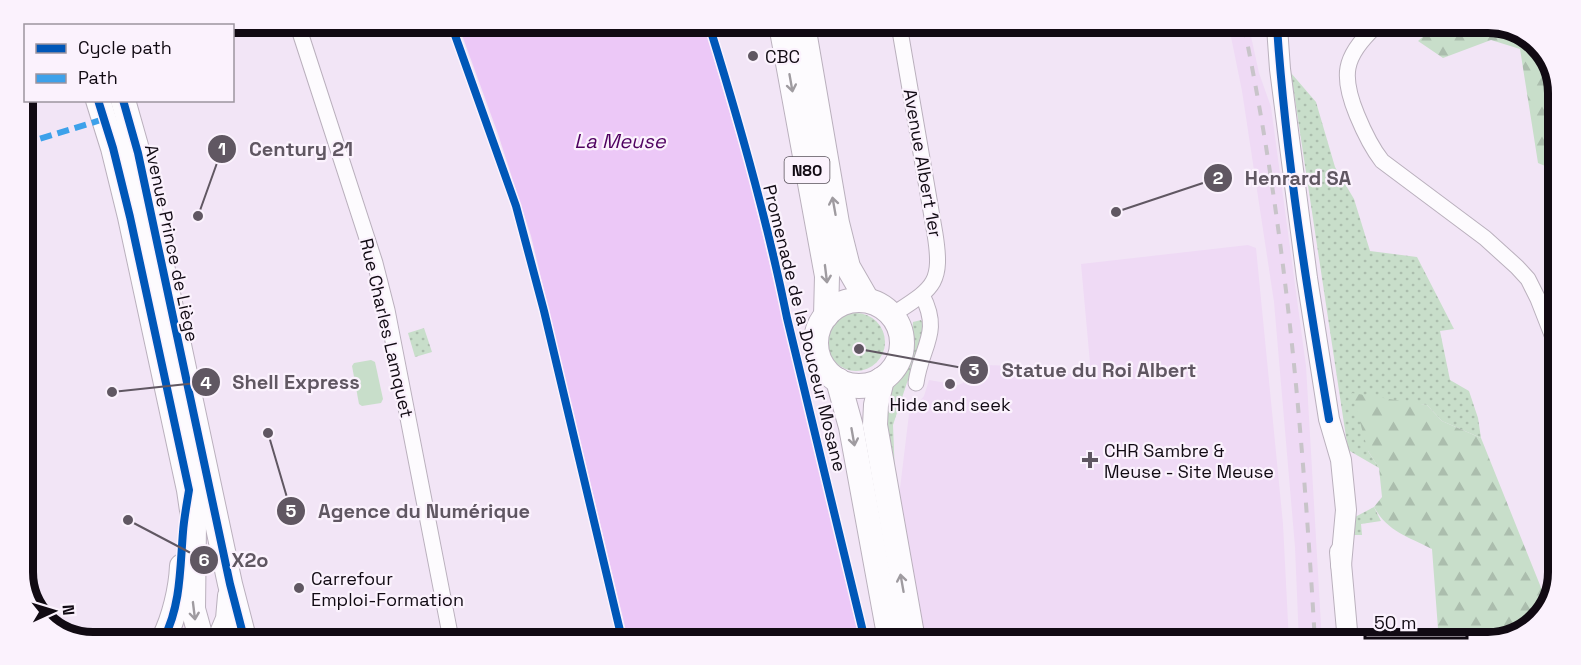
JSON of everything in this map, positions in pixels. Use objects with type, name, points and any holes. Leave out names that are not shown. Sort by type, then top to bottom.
[{"type":"main road","name":"N80","points":[[782,33],[827,276],[826,316]]},
{"type":"main road","name":"N80","points":[[804,33],[837,224],[848,267],[867,300]]},
{"type":"main road","name":"Avenue Prince de Liège","points":[[99,102],[127,206],[189,490],[194,524],[193,609],[199,632]]},
{"type":"main road","name":"Avenue Prince de Liège","points":[[124,102],[138,153],[230,585],[242,632]]},
{"type":"main road","points":[[867,300],[881,305],[899,325],[902,350],[892,372],[872,384],[860,386],[838,380],[823,366],[816,345],[820,325],[834,308],[844,302],[867,300]]},
{"type":"main road","points":[[882,379],[876,405],[875,425],[912,632]]},
{"type":"main road","points":[[838,380],[851,427],[889,632]]},
{"type":"main road","points":[[166,632],[181,576],[183,530],[189,490]]},
{"type":"main road","points":[[223,632],[228,619],[230,585]]},
{"type":"street","name":"Rue Charles Lamquet","points":[[300,33],[375,263],[387,310],[450,632]]},
{"type":"street","name":"Avenue Albert 1er","points":[[892,315],[922,295],[935,280],[938,255],[900,33]]},
{"type":"street","points":[[1277,33],[1305,267],[1329,419],[1341,460],[1346,510],[1341,565],[1347,632]]},
{"type":"street","points":[[1369,33],[1351,59],[1347,73],[1349,94],[1374,151],[1382,161],[1485,238],[1517,267],[1528,279],[1548,325]]},
{"type":"street","points":[[916,383],[931,332],[932,320],[922,295]]},
{"type":"shaded area","points":[[1230,33],[1250,33],[1259,73],[1271,107],[1306,366],[1321,632],[1299,632],[1295,547],[1274,302],[1242,91]]},
{"type":"shaded area","name":"CHR Sambre & Meuse - Site Meuse","points":[[1248,245],[1256,248],[1283,524],[1288,632],[920,632],[898,505],[909,414],[924,396],[929,380],[958,385],[963,383],[966,373],[984,375],[984,365],[1049,367],[1050,375],[1091,374],[1081,264]]},
{"type":"green space","points":[[1427,33],[1488,33],[1511,38],[1528,48],[1542,66],[1547,81],[1548,167],[1538,163],[1520,49],[1491,40],[1443,58],[1418,41]]},
{"type":"green space","points":[[1291,73],[1316,102],[1335,167],[1354,199],[1370,251],[1417,257],[1454,329],[1440,331],[1450,380],[1469,391],[1478,418],[1481,438],[1442,421],[1427,405],[1407,403],[1368,451],[1379,468],[1348,450]]},
{"type":"green space","points":[[850,313],[862,313],[877,321],[885,336],[885,348],[877,363],[862,371],[850,371],[835,363],[827,348],[827,336],[835,321]]},
{"type":"green space","points":[[921,320],[925,328],[893,425],[896,500],[883,426],[892,386],[909,363],[913,322]]},
{"type":"green space","points":[[424,328],[432,352],[415,357],[408,333]]},
{"type":"green space","points":[[371,360],[375,362],[383,399],[381,403],[362,406],[359,404],[352,366],[354,363]]},
{"type":"green space","points":[[1352,393],[1427,405],[1442,421],[1481,438],[1543,594],[1536,609],[1515,626],[1504,630],[1438,632],[1432,549],[1406,537],[1392,528],[1379,515],[1374,507],[1382,497],[1379,468],[1368,451]]},
{"type":"green space","points":[[1374,507],[1381,521],[1361,524],[1362,535],[1353,535],[1355,517]]},
{"type":"water","name":"La Meuse","points":[[461,33],[706,33],[747,171],[859,632],[626,632],[531,236],[498,134]]},
{"type":"railway","points":[[1245,33],[1271,179],[1291,333],[1305,487],[1314,632]]},
{"type":"marked path","points":[[33,141],[104,119]]},
{"type":"cycle path","points":[[454,33],[516,206],[544,311],[620,632]]},
{"type":"cycle path","name":"Promenade de la Douceur Mosane","points":[[711,33],[761,207],[863,632]]},
{"type":"cycle path","points":[[1277,33],[1298,224],[1329,419]]},
{"type":"cycle path","points":[[99,102],[130,217],[189,490],[183,527],[177,599],[167,632]]},
{"type":"cycle path","points":[[124,102],[138,153],[230,584],[242,632]]},
{"type":"place","name":"CBC","points":[[753,56]]},
{"type":"place","name":"Henrard SA","points":[[1116,212]]},
{"type":"place","name":"Century 21","points":[[198,216]]},
{"type":"place","name":"Statue du Roi Albert","points":[[859,349]]},
{"type":"place","name":"Hide and seek","points":[[950,384]]},
{"type":"place","name":"Shell Express","points":[[112,392]]},
{"type":"place","name":"Agence du Numérique","points":[[268,433]]},
{"type":"place","name":"CHR Sambre & Meuse - Site Meuse","points":[[1090,460]]},
{"type":"place","name":"X2o","points":[[128,520]]},
{"type":"place","name":"Carrefour Emploi-Formation","points":[[299,588]]}]
